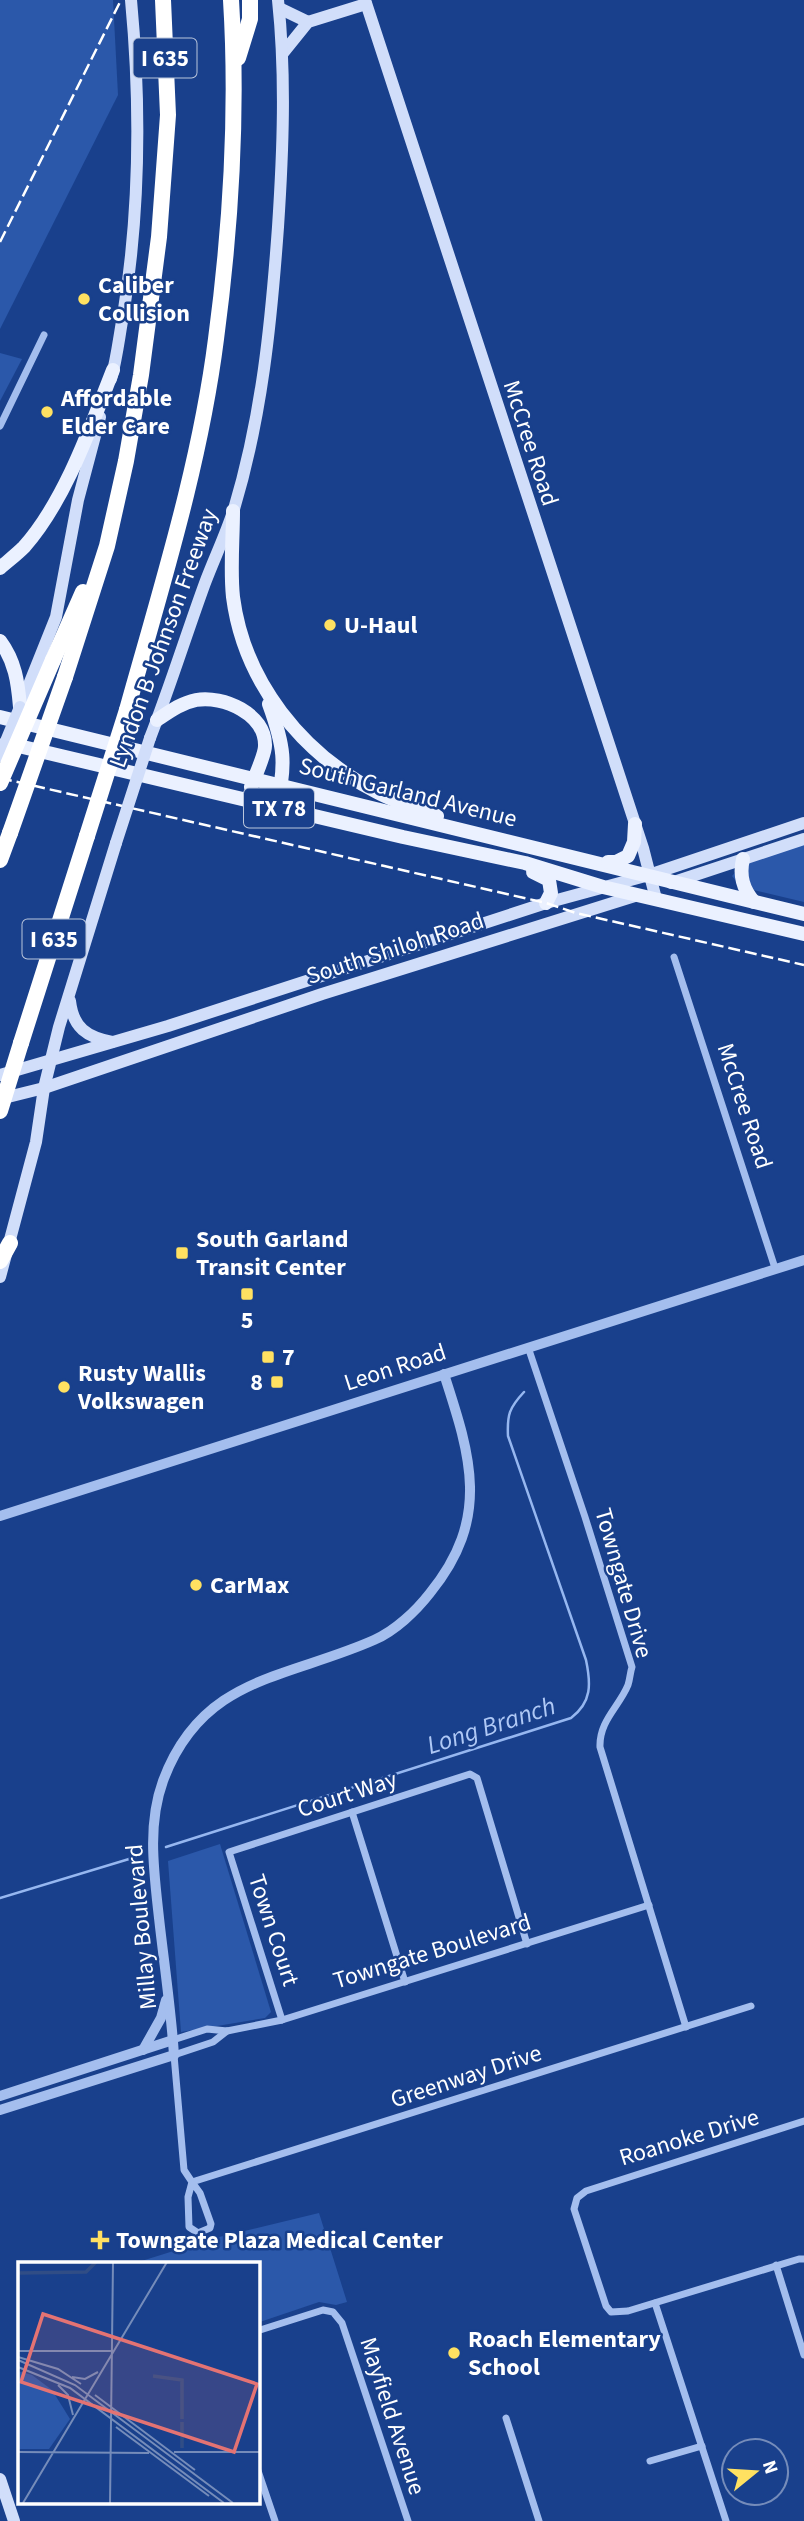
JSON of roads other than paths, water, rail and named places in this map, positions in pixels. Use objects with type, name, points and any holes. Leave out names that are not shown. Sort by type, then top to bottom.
[{"type":"highway","name":"I 635","points":[[0,860],[65,677],[111,529],[141,375],[159,237],[168,115],[163,0]]},
{"type":"highway","name":"Lyndon B Johnson Freeway","points":[[0,1111],[127,710],[183,508],[216,341],[229,229],[235,67],[231,0]]},
{"type":"highway","points":[[235,67],[250,19],[250,0]]},
{"type":"highway","points":[[0,783],[111,529]]},
{"type":"highway","points":[[0,1261],[10,1242]]},
{"type":"main road","points":[[0,757],[57,617],[78,500],[113,370],[133,256],[137,205],[135,45],[131,0]]},
{"type":"main road","points":[[283,52],[308,22],[365,2]]},
{"type":"main road","name":"McCree Road","points":[[365,2],[635,824],[655,894]]},
{"type":"main road","points":[[278,4],[308,22]]},
{"type":"main road","name":"Lyndon B Johnson Freeway","points":[[0,1276],[36,1142],[44,1087],[69,996],[150,738],[233,511],[255,424],[267,357],[284,139],[283,52],[278,4]]},
{"type":"main road","points":[[0,568],[25,546],[58,498],[83,446],[113,370]]},
{"type":"main road","points":[[233,511],[233,597],[247,650],[282,738],[284,759],[276,808]]},
{"type":"main road","points":[[0,640],[10,654],[16,671],[20,707]]},
{"type":"main road","points":[[257,673],[282,715],[298,733],[317,752],[349,775],[404,804],[487,835]]},
{"type":"main road","points":[[157,720],[179,706],[196,700],[212,699],[237,707],[253,718],[263,734],[266,747],[246,800]]},
{"type":"main road","name":"South Garland Avenue","points":[[0,717],[228,772],[256,772],[281,785],[804,914]]},
{"type":"main road","name":"South Garland Avenue","points":[[0,742],[276,808],[525,863],[603,887],[638,895],[655,894],[804,934]]},
{"type":"main road","name":"South Shiloh Road","points":[[0,1075],[168,1026],[546,903],[649,875],[804,823]]},
{"type":"main road","points":[[598,863],[616,862],[628,856],[634,842],[635,824]]},
{"type":"main road","points":[[655,894],[673,882],[804,839]]},
{"type":"main road","points":[[743,859],[742,879],[746,892],[754,902]]},
{"type":"main road","points":[[525,863],[531,871],[549,880],[551,893],[546,903]]},
{"type":"main road","name":"South Shiloh Road","points":[[0,1099],[638,895]]},
{"type":"main road","points":[[288,1005],[290,997],[318,986],[325,975]]},
{"type":"main road","points":[[69,996],[71,1013],[83,1031],[92,1038],[113,1042]]},
{"type":"main road","points":[[168,1026],[174,1042]]},
{"type":"main road","points":[[0,2479],[13,2521]]},
{"type":"street","points":[[0,426],[44,335]]},
{"type":"street","name":"McCree Road","points":[[674,957],[775,1268]]},
{"type":"street","name":"Leon Road","points":[[0,1516],[804,1260]]},
{"type":"street","name":"Towngate Drive","points":[[528,1347],[632,1667],[628,1684],[605,1721],[600,1747],[686,2027]]},
{"type":"street","name":"Millay Boulevard","points":[[174,2054],[153,1854],[155,1815],[163,1781],[189,1732],[226,1698],[247,1685],[376,1639],[416,1609],[443,1577],[465,1530],[470,1507],[471,1482],[466,1441],[444,1374]]},
{"type":"street","name":"Court Way","points":[[229,1852],[470,1774],[477,1778],[527,1944]]},
{"type":"street","points":[[352,1812],[405,1982]]},
{"type":"street","name":"Town Court","points":[[229,1852],[282,2020]]},
{"type":"street","name":"Towngate Boulevard","points":[[0,2096],[207,2029],[227,2031],[282,2020],[649,1905]]},
{"type":"street","points":[[143,2050],[161,2018],[168,1994]]},
{"type":"street","name":"Greenway Drive","points":[[192,2182],[751,2006]]},
{"type":"street","name":"Towngate Boulevard","points":[[0,2110],[213,2042],[227,2031]]},
{"type":"street","points":[[174,2054],[173,2067],[184,2170],[200,2193],[211,2224],[204,2232],[198,2233],[189,2227],[188,2197],[192,2182]]},
{"type":"street","points":[[34,2085],[38,2098]]},
{"type":"street","name":"Roanoke Drive","points":[[655,2303],[628,2311],[611,2312],[606,2306],[574,2208],[577,2198],[586,2191],[804,2121]]},
{"type":"street","points":[[726,2521],[655,2303],[804,2259]]},
{"type":"street","points":[[776,2266],[804,2355]]},
{"type":"street","name":"Mayfield Avenue","points":[[259,2330],[323,2310],[333,2312],[342,2323],[408,2521]]},
{"type":"street","points":[[506,2418],[539,2521]]},
{"type":"street","points":[[650,2461],[702,2446]]},
{"type":"street","points":[[259,2474],[275,2521]]},
{"type":"waterway","name":"Long Branch","points":[[166,1847],[571,1718],[583,1706],[589,1685],[586,1660],[508,1436],[510,1412],[524,1392]]},
{"type":"waterway","name":"Long Branch","points":[[0,1898],[139,1856]]},
{"type":"railway","points":[[0,242],[121,0]]},
{"type":"railway","points":[[0,778],[804,965]]},
{"type":"place","name":"Caliber Collision","points":[[84,299]]},
{"type":"place","name":"Affordable Elder Care","points":[[47,412]]},
{"type":"place","name":"U-Haul","points":[[330,625]]},
{"type":"place","name":"South Garland Transit Center","points":[[182,1253]]},
{"type":"place","name":"5","points":[[247,1294]]},
{"type":"place","name":"7","points":[[268,1357]]},
{"type":"place","name":"8","points":[[277,1382]]},
{"type":"place","name":"Rusty Wallis Volkswagen","points":[[64,1387]]},
{"type":"place","name":"CarMax","points":[[196,1585]]},
{"type":"place","name":"Towngate Plaza Medical Center","points":[[100,2240]]},
{"type":"place","name":"Roach Elementary School","points":[[454,2353]]}]
